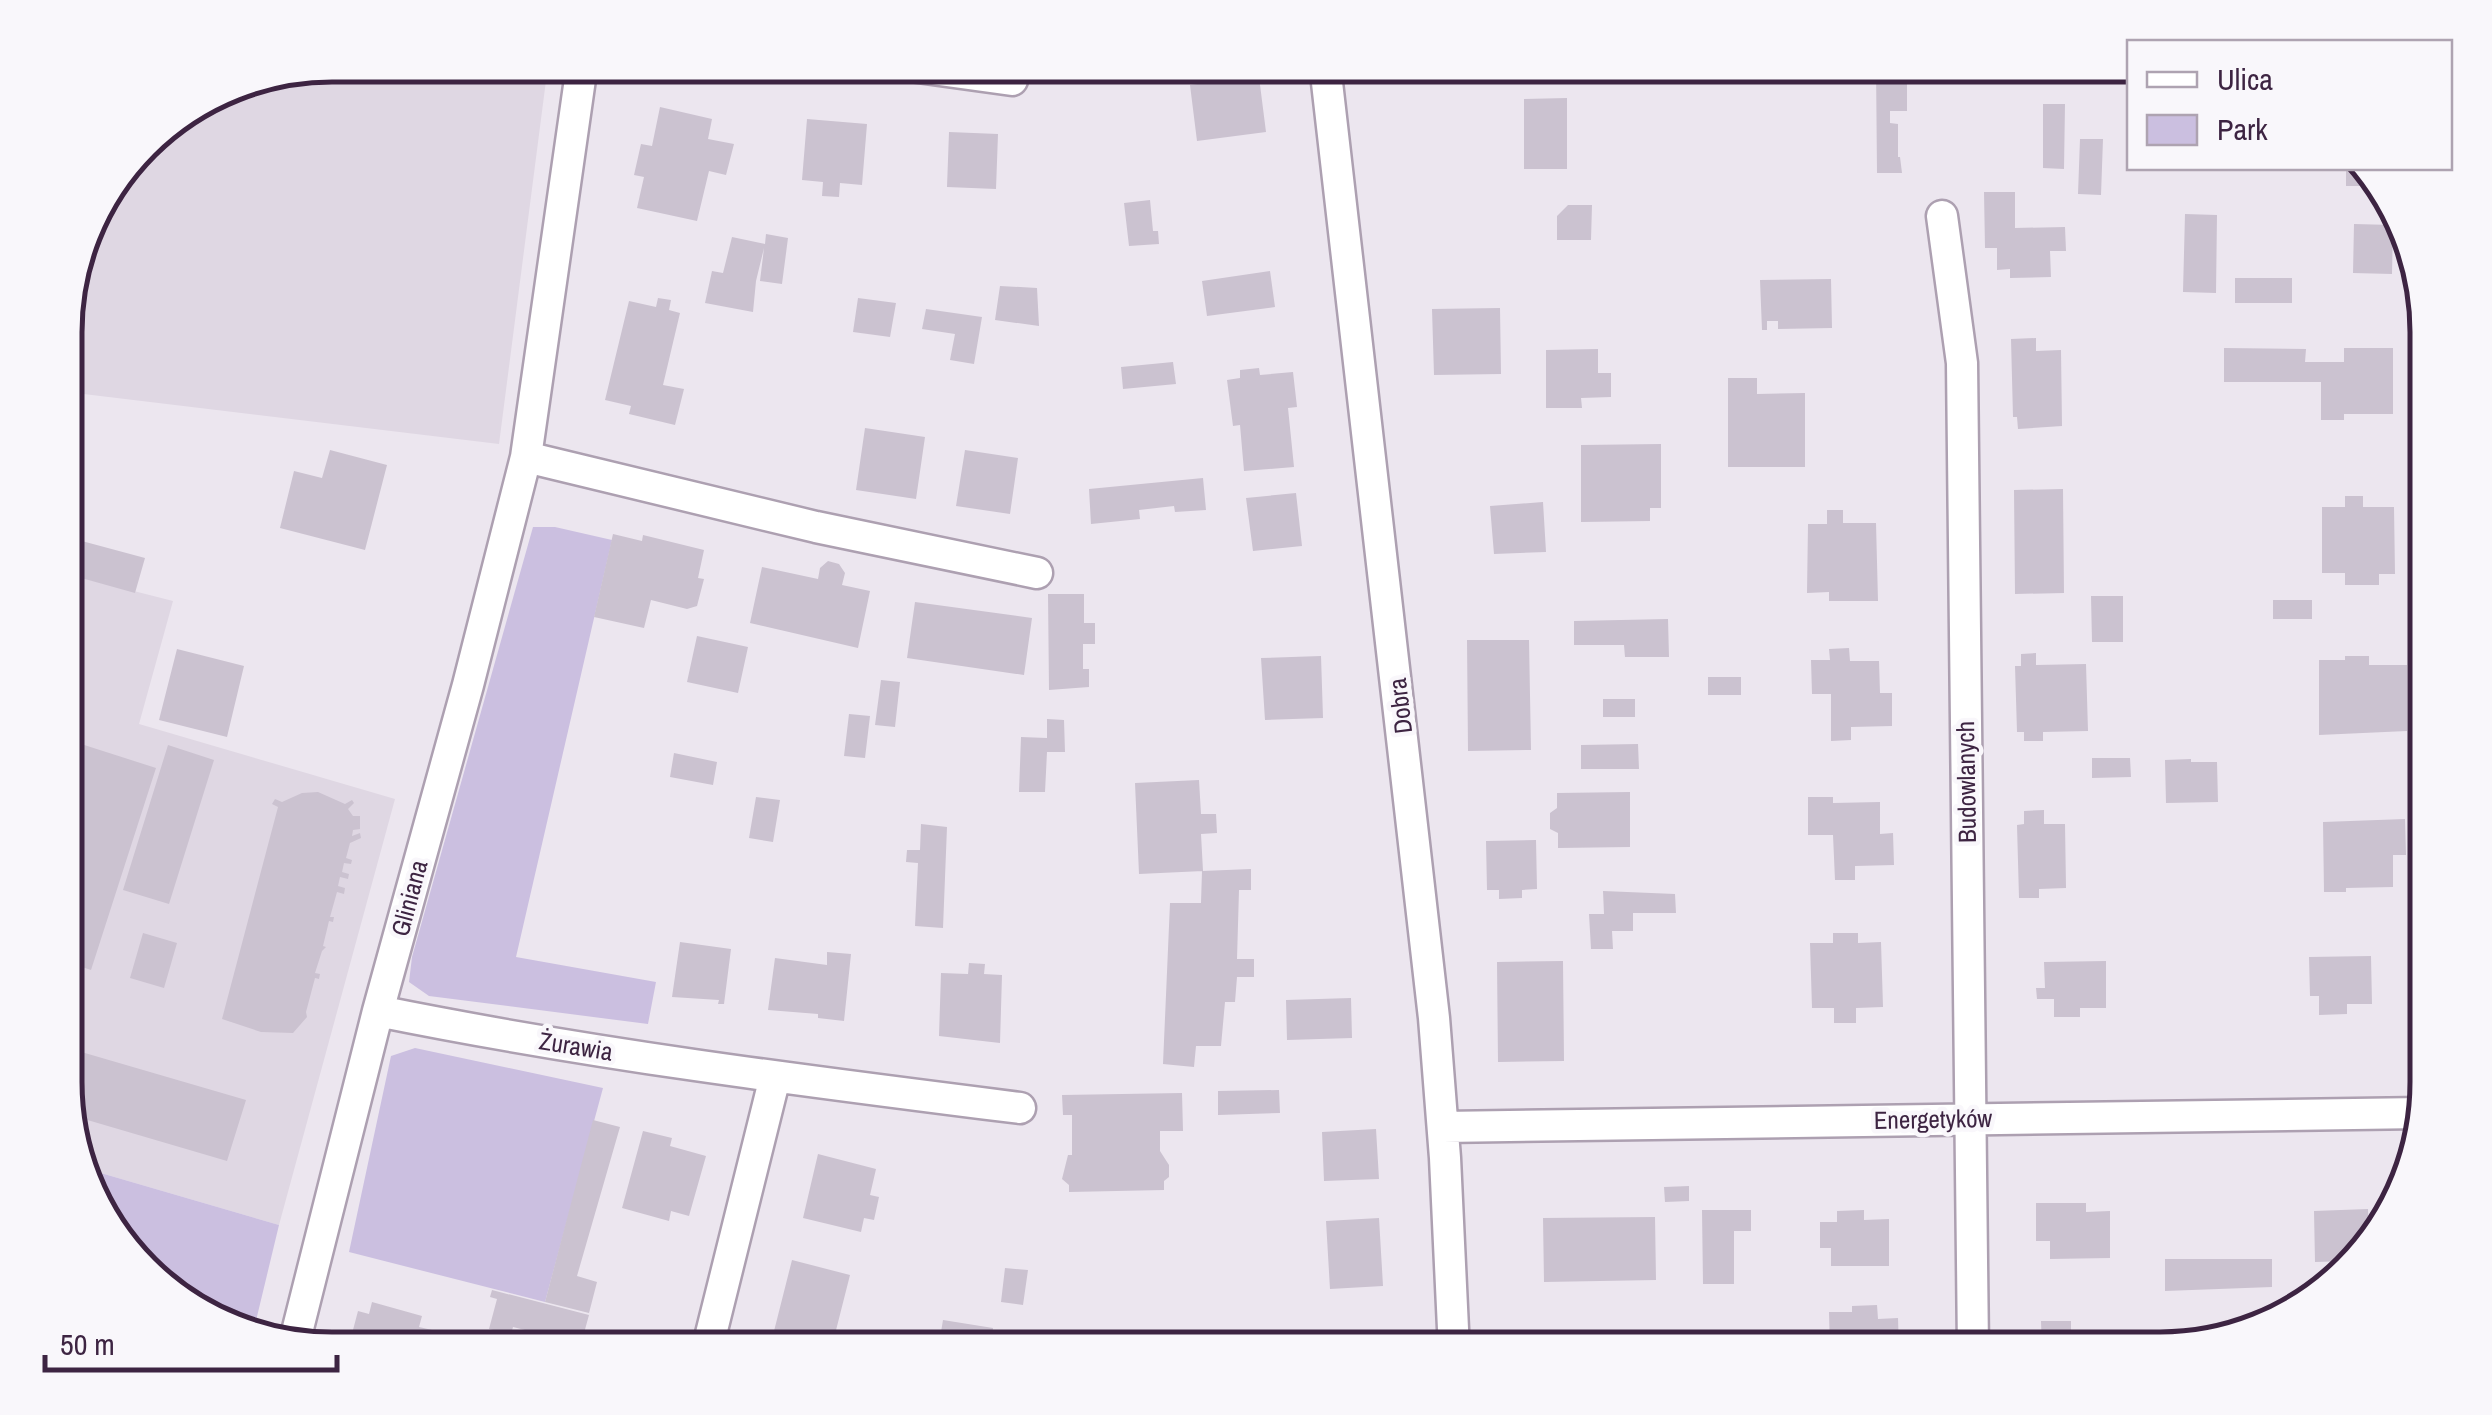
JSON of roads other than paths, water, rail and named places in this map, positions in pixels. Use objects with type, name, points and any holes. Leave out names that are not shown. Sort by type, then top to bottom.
[{"type":"street","name":"Dobra","points":[[1327,82],[1406,758],[1443,1127],[1453,1332]]},
{"type":"street","name":"Gliniana","points":[[298,1330],[378,1011],[526,458],[579,83]]},
{"type":"street","name":"Budowlanych","points":[[1942,216],[1962,363],[1973,1332]]},
{"type":"street","points":[[526,458],[816,527],[1038,573]]},
{"type":"street","name":"Żurawia","points":[[378,1011],[775,1077],[1020,1108]]},
{"type":"street","points":[[711,1332],[775,1077]]},
{"type":"street","name":"Energetyków","points":[[1443,1127],[2407,1114]]}]
